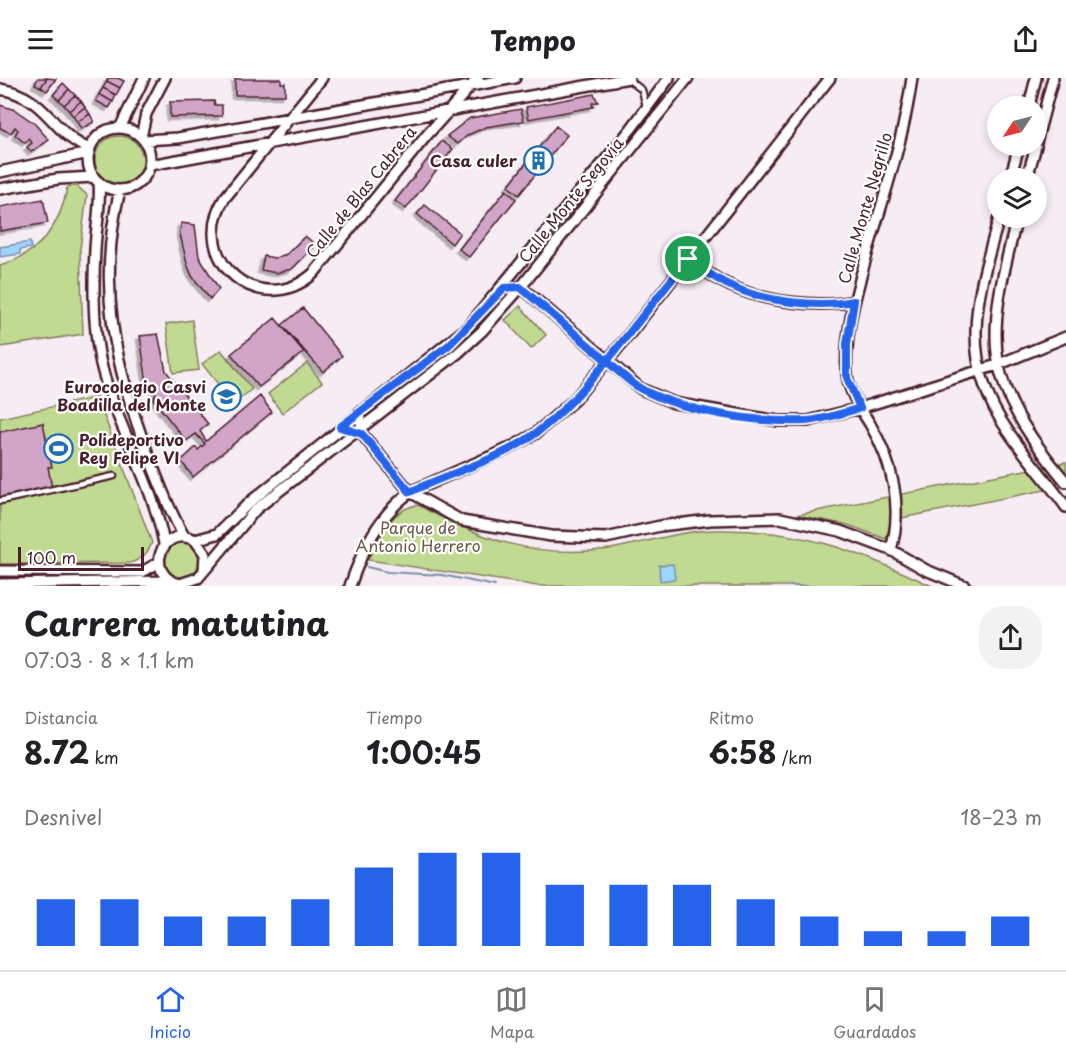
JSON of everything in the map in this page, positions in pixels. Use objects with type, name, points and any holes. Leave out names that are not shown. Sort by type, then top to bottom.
[{"type":"street","points":[[120,128],[144,78]]},
{"type":"street","points":[[0,189],[58,179],[96,180],[109,188],[129,189],[142,180],[150,165],[148,148],[142,139],[146,114],[165,78]]},
{"type":"street","name":"Calle de Blas Cabrera","points":[[322,78],[220,206],[215,222],[216,247],[226,269],[239,280],[261,290],[286,289],[301,283],[314,273],[448,110],[475,82]]},
{"type":"street","points":[[164,544],[154,507],[101,364],[96,329],[95,293],[95,250],[100,200],[96,180],[89,166],[89,151],[102,133],[120,128],[142,139],[155,141],[429,94],[475,82],[509,78]]},
{"type":"street","points":[[150,165],[238,147],[628,78]]},
{"type":"street","name":"Calle Monte Segovia","points":[[195,540],[217,534],[249,502],[340,427],[449,345],[504,288],[669,78]]},
{"type":"street","name":"Calle Monte Segovia","points":[[199,578],[256,509],[458,353],[482,331],[688,78]]},
{"type":"street","points":[[350,586],[372,532],[385,515],[410,492],[508,449],[535,434],[574,400],[830,78]]},
{"type":"street","name":"Calle Monte Negrillo","points":[[891,550],[898,526],[897,495],[884,452],[847,378],[847,344],[854,301],[908,112],[912,78]]},
{"type":"street","points":[[1032,96],[1036,78]]},
{"type":"street","points":[[1047,101],[1053,78]]},
{"type":"street","points":[[0,89],[36,103],[50,114],[73,143],[89,151]]},
{"type":"street","points":[[429,94],[435,96],[438,102],[437,109],[432,113]]},
{"type":"street","points":[[302,116],[296,122],[297,130],[302,136]]},
{"type":"street","points":[[238,147],[245,152],[250,166]]},
{"type":"street","points":[[0,172],[89,151]]},
{"type":"street","points":[[120,190],[108,250],[108,293],[112,326],[127,399],[167,503],[184,536]]},
{"type":"street","points":[[996,228],[982,278],[975,331],[978,370],[1006,429],[1066,507]]},
{"type":"street","points":[[1015,228],[997,308],[994,334],[997,365],[1019,418],[1035,446],[1066,482]]},
{"type":"street","points":[[688,259],[732,287],[779,299],[828,306],[854,301]]},
{"type":"street","points":[[518,269],[520,287],[641,389],[674,403],[778,421],[808,421],[860,408],[997,365],[1066,337]]},
{"type":"street","points":[[504,288],[520,287]]},
{"type":"street","points":[[359,430],[360,412]]},
{"type":"street","points":[[340,427],[359,430],[410,492],[462,521],[542,535],[606,538],[660,526],[710,520],[780,518],[840,531],[891,550],[926,570],[966,586]]},
{"type":"street","points":[[0,584],[177,584],[199,578],[205,554],[195,540],[184,536],[173,538],[164,544],[159,553],[158,563],[163,574],[177,584]]},
{"type":"street","points":[[0,571],[142,572],[158,563]]},
{"type":"lane","points":[[628,78],[642,90],[646,108]]},
{"type":"lane","points":[[0,501],[114,476]]},
{"type":"green space","points":[[119,136],[136,143],[143,160],[136,177],[119,184],[102,177],[95,160],[102,143]]},
{"type":"green space","points":[[77,186],[87,195],[80,249],[83,334],[0,347],[0,266],[26,254],[45,238],[59,215],[67,188]]},
{"type":"green space","points":[[520,306],[546,335],[531,349],[505,320]]},
{"type":"green space","points":[[192,320],[199,370],[173,373],[166,324]]},
{"type":"green space","points":[[221,350],[252,389],[234,404],[202,364]]},
{"type":"green space","points":[[307,363],[322,382],[282,413],[268,394]]},
{"type":"green space","name":"Polideportivo Rey Felipe VI","points":[[97,397],[152,543],[150,547],[141,558],[130,563],[0,564],[0,418]]},
{"type":"green space","points":[[1066,462],[1066,486],[891,520],[886,539],[848,525],[796,515]]},
{"type":"green space","name":"Parque de Antonio Herrero","points":[[418,505],[487,537],[534,549],[558,551],[610,549],[677,534],[704,531],[776,533],[828,544],[879,562],[932,586],[538,586],[368,560],[381,534],[393,518],[409,507]]},
{"type":"green space","points":[[182,543],[194,548],[199,560],[194,572],[182,577],[170,572],[165,560],[170,548]]},
{"type":"water","points":[[30,242],[31,248],[20,250],[20,254],[0,257],[0,247]]},
{"type":"water","points":[[673,564],[675,579],[660,581],[659,565]]},
{"type":"building","points":[[38,78],[47,78],[41,87],[35,84]]},
{"type":"building","points":[[47,78],[56,79],[47,91],[41,87]]},
{"type":"building","points":[[108,78],[118,78],[124,81],[120,88],[107,81]]},
{"type":"building","points":[[235,79],[281,79],[281,83],[285,83],[285,95],[235,95]]},
{"type":"building","points":[[107,81],[120,88],[116,95],[103,88]]},
{"type":"building","points":[[63,83],[69,89],[59,100],[53,95]]},
{"type":"building","points":[[103,88],[116,95],[113,102],[99,94]]},
{"type":"building","points":[[69,89],[75,95],[64,105],[59,100]]},
{"type":"building","points":[[99,94],[113,102],[109,108],[96,101]]},
{"type":"building","points":[[594,94],[598,102],[592,103],[593,107],[529,119],[526,107]]},
{"type":"building","points":[[75,95],[81,101],[69,111],[64,105]]},
{"type":"building","points":[[81,101],[85,107],[73,116],[69,111]]},
{"type":"building","points":[[214,101],[215,105],[222,105],[222,116],[170,117],[170,102]]},
{"type":"building","points":[[0,105],[15,110],[34,123],[49,140],[31,152],[27,147],[32,143],[29,139],[25,143],[15,135],[18,130],[15,127],[11,133],[0,128]]},
{"type":"building","points":[[85,107],[90,114],[77,122],[73,116]]},
{"type":"building","points":[[521,109],[524,121],[486,127],[468,135],[458,144],[447,136],[470,118]]},
{"type":"building","points":[[90,114],[94,122],[81,129],[77,122]]},
{"type":"building","name":"Casa culer","points":[[556,126],[567,135],[519,195],[508,186]]},
{"type":"building","points":[[442,141],[453,149],[406,209],[395,201]]},
{"type":"building","points":[[506,190],[516,199],[469,257],[459,249]]},
{"type":"building","points":[[43,199],[48,223],[0,231],[0,207]]},
{"type":"building","points":[[425,205],[460,233],[452,244],[417,214]]},
{"type":"building","points":[[181,223],[195,225],[199,257],[219,289],[210,299],[192,276],[187,264],[180,234]]},
{"type":"building","points":[[305,236],[316,245],[292,269],[276,273],[261,270],[264,256],[275,258],[287,254]]},
{"type":"building","points":[[303,308],[342,356],[323,372],[282,325]]},
{"type":"building","points":[[275,318],[304,352],[259,387],[231,354]]},
{"type":"building","points":[[158,334],[166,371],[208,424],[200,431],[206,441],[260,396],[272,412],[193,477],[181,461],[196,447],[198,450],[205,444],[196,434],[186,441],[153,399],[156,395],[152,383],[147,384],[140,336]]},
{"type":"building","name":"Polideportivo Rey Felipe VI","points":[[43,423],[52,467],[48,467],[52,488],[0,499],[0,432]]},
{"type":"waterway","points":[[367,567],[387,572],[442,575],[495,586]]},
{"type":"waterway","points":[[789,586],[857,586]]},
{"type":"place","name":"Casa culer","points":[[538,161]]},
{"type":"place","name":"Eurocolegio Casvi Boadilla del Monte","points":[[227,396]]},
{"type":"place","name":"Polideportivo Rey Felipe VI","points":[[58,449]]},
{"type":"route","points":[[688,259],[607,361],[520,287],[504,288],[449,345],[340,427],[362,434],[410,492],[508,449],[535,434],[574,400],[607,361],[641,389],[674,403],[731,414],[778,421],[808,421],[860,408],[847,378],[847,344],[854,301],[828,306],[779,299],[732,287],[688,259]]}]
